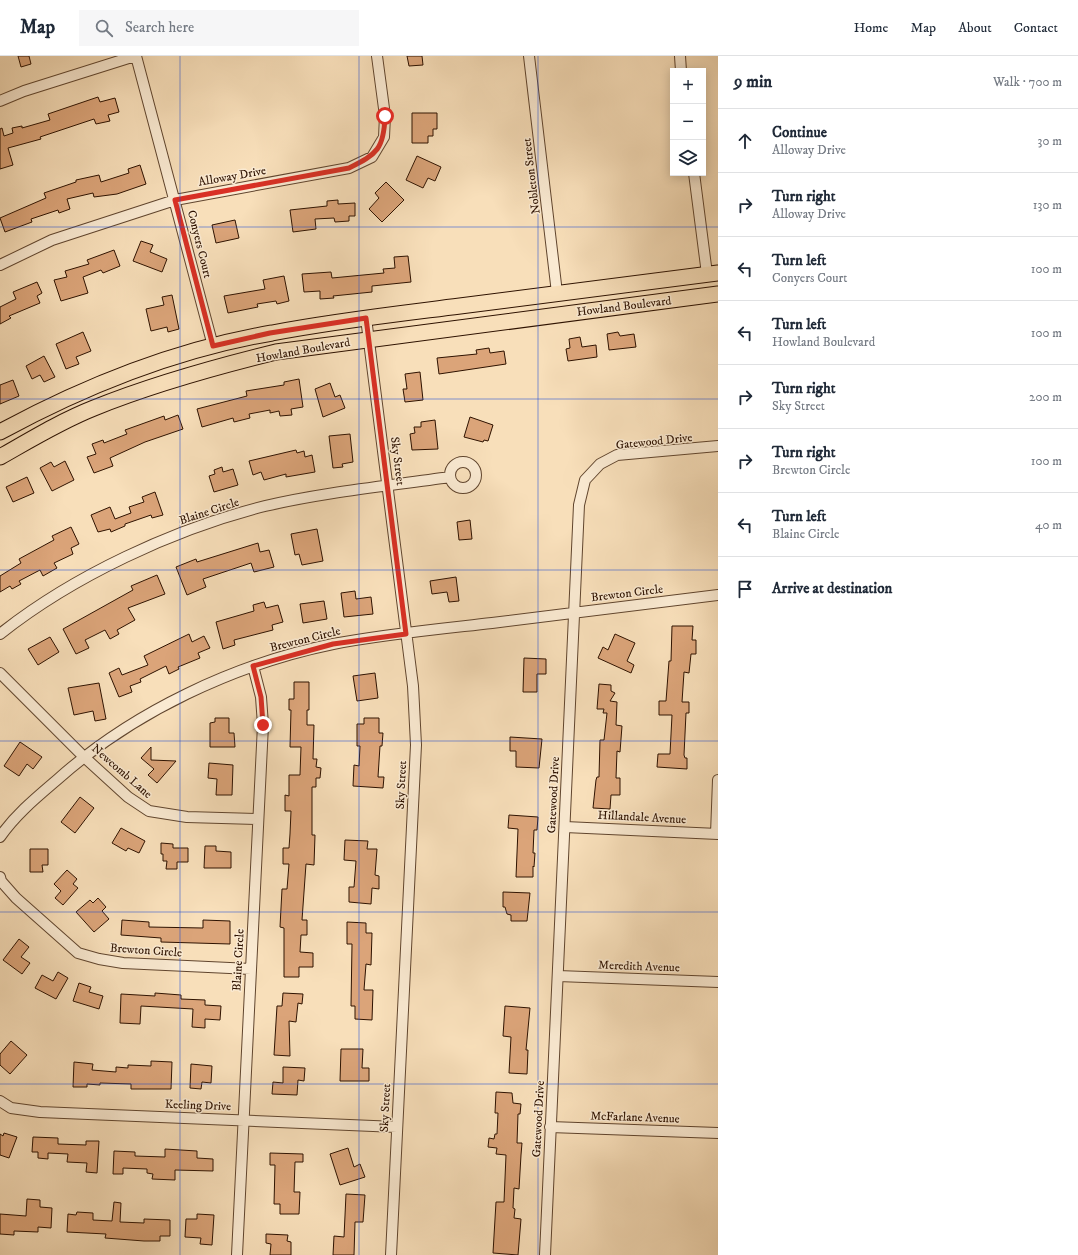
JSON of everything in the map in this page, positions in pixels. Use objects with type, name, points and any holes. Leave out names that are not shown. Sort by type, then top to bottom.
[{"type":"main road","name":"Howland Boulevard","points":[[0,432],[34,414],[123,374],[213,346],[270,333],[366,318],[712,273]]},
{"type":"main road","name":"Howland Boulevard","points":[[0,457],[38,435],[93,408],[146,389],[219,366],[276,352],[718,294]]},
{"type":"street","points":[[0,101],[24,91],[136,56]]},
{"type":"street","name":"Conyers Court","points":[[136,56],[213,346]]},
{"type":"street","name":"Alloway Drive","points":[[0,265],[52,240],[175,200],[349,168],[372,156],[384,136],[385,116],[377,56]]},
{"type":"street","name":"Nobleton Street","points":[[529,56],[557,293]]},
{"type":"street","points":[[680,56],[682,68]]},
{"type":"street","points":[[695,176],[712,273]]},
{"type":"street","name":"Sky Street","points":[[366,318],[406,634],[412,686],[416,745],[391,1255]]},
{"type":"street","name":"Gatewood Drive","points":[[545,1255],[579,505],[585,480],[600,464],[617,455],[718,446]]},
{"type":"street","name":"Blaine Circle","points":[[0,634],[65,590],[126,557],[183,532],[264,507],[302,498],[450,477]]},
{"type":"street","name":"Brewton Circle","points":[[0,837],[12,820],[83,756],[122,730],[168,705],[217,680],[253,666],[333,644],[718,595]]},
{"type":"street","name":"Blaine Circle","points":[[237,1255],[263,725],[261,697],[253,666]]},
{"type":"street","name":"Newcomb Lane","points":[[0,673],[83,756],[128,797],[149,811],[187,817],[258,818]]},
{"type":"street","points":[[717,834],[718,780]]},
{"type":"street","name":"Hillandale Avenue","points":[[565,827],[717,834]]},
{"type":"street","name":"Brewton Circle","points":[[0,876],[1,881],[16,898],[78,953],[99,959],[123,963],[251,969]]},
{"type":"street","name":"Meredith Avenue","points":[[558,976],[718,982]]},
{"type":"street","name":"Keeling Drive","points":[[0,1101],[11,1108],[40,1112],[397,1127]]},
{"type":"street","name":"McFarlane Avenue","points":[[550,1127],[718,1132]]},
{"type":"building","points":[[18,56],[29,56],[31,64],[21,67]]},
{"type":"building","points":[[407,56],[422,56],[423,65],[409,66]]},
{"type":"building","points":[[98,97],[100,102],[115,98],[119,112],[108,115],[110,121],[96,124],[94,119],[40,137],[41,139],[8,148],[13,165],[0,169],[0,129],[2,128],[4,136],[13,133],[12,128],[22,126],[22,128],[50,120],[48,114]]},
{"type":"building","points":[[412,113],[437,113],[437,129],[433,129],[433,136],[428,136],[428,143],[412,143]]},
{"type":"building","points":[[417,156],[441,167],[435,181],[428,178],[423,188],[406,180]]},
{"type":"building","points":[[140,165],[146,184],[117,194],[94,197],[93,193],[67,199],[70,209],[59,213],[58,210],[31,219],[32,222],[5,232],[0,218],[46,198],[44,193],[76,182],[76,180],[99,175],[101,182],[129,173],[128,169]]},
{"type":"building","points":[[386,182],[404,200],[382,222],[369,209],[379,198],[375,193]]},
{"type":"building","points":[[338,200],[338,204],[355,203],[355,216],[349,216],[349,221],[335,222],[334,218],[315,219],[316,229],[293,232],[290,210],[327,206],[327,201]]},
{"type":"building","points":[[235,220],[239,238],[216,243],[212,225]]},
{"type":"building","points":[[141,241],[153,245],[150,252],[167,259],[162,272],[133,261]]},
{"type":"building","points":[[114,250],[120,266],[103,273],[101,270],[83,277],[88,293],[61,301],[54,280],[67,277],[65,271],[89,264],[87,260]]},
{"type":"building","points":[[408,256],[411,282],[372,286],[372,292],[333,296],[334,298],[320,299],[320,291],[304,292],[302,274],[331,272],[332,278],[384,273],[383,269],[395,268],[394,257]]},
{"type":"building","points":[[284,276],[289,301],[277,304],[276,301],[257,304],[258,307],[228,313],[224,296],[265,289],[263,280]]},
{"type":"building","points":[[37,282],[42,293],[37,296],[40,303],[9,316],[11,318],[0,324],[0,307],[16,299],[13,292]]},
{"type":"building","points":[[172,295],[179,329],[168,332],[167,327],[151,331],[146,309],[164,305],[162,297]]},
{"type":"building","points":[[83,332],[91,351],[76,357],[79,364],[66,369],[56,344]]},
{"type":"building","points":[[618,332],[620,336],[634,334],[636,347],[609,350],[607,334]]},
{"type":"building","points":[[580,337],[582,347],[596,345],[597,357],[568,361],[566,349],[570,348],[569,339]]},
{"type":"building","points":[[489,348],[490,353],[504,351],[506,364],[439,374],[437,358],[477,354],[476,350]]},
{"type":"building","points":[[44,356],[55,377],[44,382],[40,375],[32,379],[26,366]]},
{"type":"building","points":[[420,372],[423,400],[405,402],[403,389],[407,389],[405,374]]},
{"type":"building","points":[[299,379],[303,407],[291,409],[292,415],[280,416],[279,411],[270,413],[270,410],[249,414],[250,418],[234,422],[233,418],[202,427],[197,409],[247,396],[246,391],[284,385],[284,382]]},
{"type":"building","points":[[13,380],[19,396],[0,404],[0,385]]},
{"type":"building","points":[[330,383],[335,397],[340,395],[345,408],[323,417],[315,389]]},
{"type":"building","points":[[178,415],[183,429],[145,442],[110,458],[113,466],[94,473],[87,457],[96,454],[92,444],[103,440],[104,443],[127,434],[125,430],[164,416],[165,420]]},
{"type":"building","points":[[470,417],[493,425],[488,441],[484,440],[483,442],[464,437]]},
{"type":"building","points":[[435,420],[438,449],[412,450],[410,434],[415,433],[414,427],[421,427],[421,422]]},
{"type":"building","points":[[350,434],[353,462],[342,464],[343,467],[333,468],[329,436]]},
{"type":"building","points":[[296,450],[297,453],[304,451],[305,457],[312,455],[315,472],[286,477],[286,474],[264,480],[261,472],[253,475],[249,461]]},
{"type":"building","points":[[65,461],[74,480],[52,491],[40,468],[51,462],[54,467]]},
{"type":"building","points":[[222,467],[223,472],[233,469],[238,485],[214,492],[209,476],[215,474],[214,470]]},
{"type":"building","points":[[27,477],[34,493],[13,502],[6,487]]},
{"type":"building","points":[[155,492],[163,515],[152,518],[151,515],[125,524],[125,526],[111,532],[110,529],[98,532],[91,515],[110,507],[115,519],[131,513],[129,507],[144,502],[142,497]]},
{"type":"building","points":[[470,520],[472,539],[459,540],[457,522]]},
{"type":"building","points":[[71,527],[79,544],[71,548],[73,554],[54,563],[57,568],[43,576],[40,570],[19,581],[21,584],[12,589],[10,586],[0,592],[0,576],[21,563],[19,559],[54,540],[52,536]]},
{"type":"building","points":[[317,529],[323,561],[302,565],[299,554],[295,555],[291,534]]},
{"type":"building","points":[[258,543],[260,552],[269,550],[274,567],[254,572],[251,563],[203,579],[206,587],[187,595],[176,567],[196,559],[197,562]]},
{"type":"building","points":[[157,575],[165,594],[128,608],[135,620],[117,630],[119,634],[110,639],[105,630],[85,640],[89,648],[76,654],[63,629],[133,590],[131,586]]},
{"type":"building","points":[[456,577],[459,601],[449,602],[447,592],[432,594],[430,581]]},
{"type":"building","points":[[355,591],[356,599],[371,597],[373,614],[344,617],[341,593]]},
{"type":"building","points":[[324,601],[327,619],[303,623],[300,604]]},
{"type":"building","points":[[264,602],[266,608],[278,605],[283,622],[272,625],[273,630],[234,640],[235,645],[223,649],[216,622],[254,611],[253,605]]},
{"type":"building","points":[[672,626],[693,626],[692,640],[696,640],[696,654],[691,654],[689,673],[684,672],[682,702],[689,702],[689,713],[686,713],[684,755],[685,758],[687,758],[687,769],[657,767],[658,754],[670,754],[672,715],[659,715],[659,701],[666,701],[669,661],[671,661]]},
{"type":"building","points":[[189,634],[192,642],[204,636],[210,648],[198,653],[200,658],[178,667],[179,669],[169,674],[166,666],[140,679],[141,682],[130,686],[132,692],[119,697],[109,673],[119,668],[122,675],[148,665],[144,656]]},
{"type":"building","points":[[615,634],[635,643],[627,661],[634,665],[631,673],[598,658],[603,647],[608,650]]},
{"type":"building","points":[[50,637],[59,652],[38,665],[28,649]]},
{"type":"building","points":[[524,658],[546,659],[546,674],[537,674],[537,692],[523,692]]},
{"type":"building","points":[[375,673],[378,698],[357,701],[353,676]]},
{"type":"building","points":[[294,682],[309,682],[309,710],[307,710],[307,725],[314,725],[313,759],[317,759],[316,767],[321,768],[320,778],[316,778],[316,787],[312,787],[312,835],[315,835],[314,865],[306,864],[302,920],[307,920],[307,935],[301,935],[300,952],[313,953],[313,967],[299,967],[299,977],[284,977],[284,928],[280,927],[282,889],[287,889],[289,864],[283,864],[283,848],[289,848],[291,811],[285,811],[285,795],[289,796],[289,775],[300,775],[301,747],[290,747],[291,710],[289,710],[289,699],[294,699]]},
{"type":"building","points":[[99,683],[106,719],[95,721],[93,711],[74,715],[68,688]]},
{"type":"building","points":[[599,684],[611,685],[611,691],[615,693],[610,701],[617,702],[616,725],[622,726],[620,752],[617,751],[616,778],[620,778],[620,795],[611,795],[610,809],[593,808],[596,780],[597,777],[599,777],[600,740],[604,740],[607,713],[603,713],[604,709],[597,709]]},
{"type":"building","points":[[215,718],[229,718],[229,733],[234,733],[235,747],[210,747],[210,723],[215,722]]},
{"type":"building","points":[[364,718],[379,718],[379,733],[383,733],[382,746],[380,746],[378,777],[384,777],[383,788],[353,786],[354,765],[359,766],[360,746],[357,746],[357,724],[364,724]]},
{"type":"building","points":[[510,737],[542,739],[539,768],[516,767],[516,751],[510,751]]},
{"type":"building","points":[[20,742],[42,757],[33,769],[27,764],[19,776],[4,766]]},
{"type":"building","points":[[151,747],[151,760],[176,761],[157,783],[148,775],[154,769],[141,758]]},
{"type":"building","points":[[209,763],[233,765],[232,795],[216,795],[217,779],[208,778]]},
{"type":"building","points":[[80,797],[94,808],[75,833],[61,822]]},
{"type":"building","points":[[509,815],[538,817],[537,830],[534,830],[533,853],[535,853],[533,877],[516,877],[518,829],[508,828]]},
{"type":"building","points":[[121,828],[145,841],[139,853],[128,848],[126,851],[112,843]]},
{"type":"building","points":[[345,840],[368,841],[367,849],[377,849],[375,875],[379,876],[379,889],[372,888],[371,904],[349,902],[349,887],[354,887],[356,861],[344,860]]},
{"type":"building","points":[[161,843],[173,844],[173,848],[188,848],[188,862],[177,862],[177,869],[166,869],[167,861],[163,861],[163,854],[161,854]]},
{"type":"building","points":[[205,846],[216,846],[216,851],[231,852],[231,868],[204,868]]},
{"type":"building","points":[[30,849],[48,849],[48,865],[42,865],[43,872],[30,872]]},
{"type":"building","points":[[67,870],[77,879],[73,884],[78,888],[63,905],[55,898],[61,891],[54,884]]},
{"type":"building","points":[[503,892],[530,893],[527,921],[511,921],[511,915],[507,914],[505,907],[503,907]]},
{"type":"building","points":[[98,898],[106,907],[102,911],[109,919],[94,932],[76,912],[90,900],[93,903]]},
{"type":"building","points":[[122,920],[149,922],[149,927],[203,928],[203,920],[230,921],[230,944],[161,942],[161,938],[121,935]]},
{"type":"building","points":[[347,922],[366,923],[366,933],[372,933],[371,965],[366,964],[364,990],[373,990],[372,1020],[355,1019],[355,1006],[351,1006],[352,944],[347,944]]},
{"type":"building","points":[[19,939],[29,947],[21,957],[30,963],[22,974],[3,960]]},
{"type":"building","points":[[58,972],[68,978],[56,999],[35,988],[42,975],[53,981]]},
{"type":"building","points":[[79,983],[91,987],[89,992],[103,996],[99,1009],[73,1001]]},
{"type":"building","points":[[155,993],[181,995],[181,999],[205,1000],[205,1005],[221,1006],[220,1020],[205,1019],[205,1028],[192,1027],[193,1009],[141,1006],[140,1024],[120,1023],[121,994],[155,996]]},
{"type":"building","points":[[283,993],[303,994],[302,1004],[298,1003],[296,1022],[289,1021],[290,1056],[274,1055],[277,1006],[282,1006]]},
{"type":"building","points":[[505,1006],[530,1008],[526,1050],[528,1050],[527,1074],[509,1073],[511,1037],[503,1036]]},
{"type":"building","points":[[11,1041],[27,1055],[10,1074],[0,1065],[0,1054]]},
{"type":"building","points":[[341,1049],[363,1049],[362,1068],[369,1068],[369,1081],[340,1081]]},
{"type":"building","points":[[151,1061],[172,1062],[171,1089],[131,1089],[131,1084],[100,1083],[100,1085],[87,1084],[87,1087],[73,1087],[74,1062],[93,1064],[92,1070],[116,1072],[116,1067],[128,1068],[128,1065],[151,1066]]},
{"type":"building","points":[[191,1064],[212,1066],[211,1083],[202,1082],[201,1089],[190,1088]]},
{"type":"building","points":[[283,1067],[305,1068],[304,1081],[298,1080],[297,1095],[272,1094],[273,1082],[283,1083]]},
{"type":"building","points":[[496,1092],[512,1093],[513,1103],[521,1104],[520,1114],[518,1114],[517,1143],[522,1143],[519,1189],[514,1188],[513,1208],[515,1209],[514,1218],[521,1219],[518,1255],[493,1253],[496,1202],[504,1202],[506,1155],[496,1154],[497,1148],[488,1147],[489,1138],[494,1139],[495,1134],[497,1134],[498,1113],[495,1113]]},
{"type":"building","points":[[4,1133],[17,1137],[9,1158],[0,1155],[0,1134],[3,1136]]},
{"type":"building","points":[[33,1137],[58,1138],[58,1144],[86,1145],[86,1141],[99,1141],[97,1173],[86,1172],[87,1163],[67,1162],[68,1154],[48,1153],[48,1159],[38,1158],[38,1152],[32,1152]]},
{"type":"building","points":[[348,1148],[354,1167],[360,1164],[365,1177],[340,1185],[330,1154]]},
{"type":"building","points":[[165,1149],[197,1151],[197,1158],[213,1159],[213,1171],[175,1170],[175,1180],[152,1179],[153,1174],[147,1173],[147,1169],[123,1168],[123,1174],[113,1174],[114,1151],[135,1152],[135,1156],[165,1157]]},
{"type":"building","points":[[270,1153],[303,1154],[303,1162],[295,1162],[294,1192],[300,1192],[299,1214],[280,1214],[280,1204],[274,1204],[275,1165],[270,1165]]},
{"type":"building","points":[[346,1194],[365,1195],[363,1222],[355,1222],[354,1255],[333,1255],[334,1236],[344,1237]]},
{"type":"building","points":[[27,1199],[40,1200],[40,1207],[52,1208],[51,1228],[38,1227],[38,1232],[14,1231],[14,1235],[0,1234],[0,1214],[26,1216]]},
{"type":"building","points":[[114,1202],[121,1203],[120,1222],[144,1223],[144,1219],[170,1220],[170,1236],[160,1236],[160,1241],[144,1241],[105,1238],[106,1234],[67,1232],[68,1214],[76,1215],[77,1212],[93,1213],[93,1220],[112,1221]]},
{"type":"building","points":[[197,1214],[214,1215],[212,1245],[200,1244],[201,1238],[185,1237],[186,1219],[197,1219]]},
{"type":"building","points":[[266,1234],[288,1235],[287,1241],[291,1242],[291,1255],[270,1255],[271,1244],[266,1243]]},
{"type":"route","points":[[263,725],[261,697],[253,666],[333,644],[406,634],[366,318],[270,333],[213,346],[175,200],[349,168],[372,156],[384,136],[385,116]]}]
